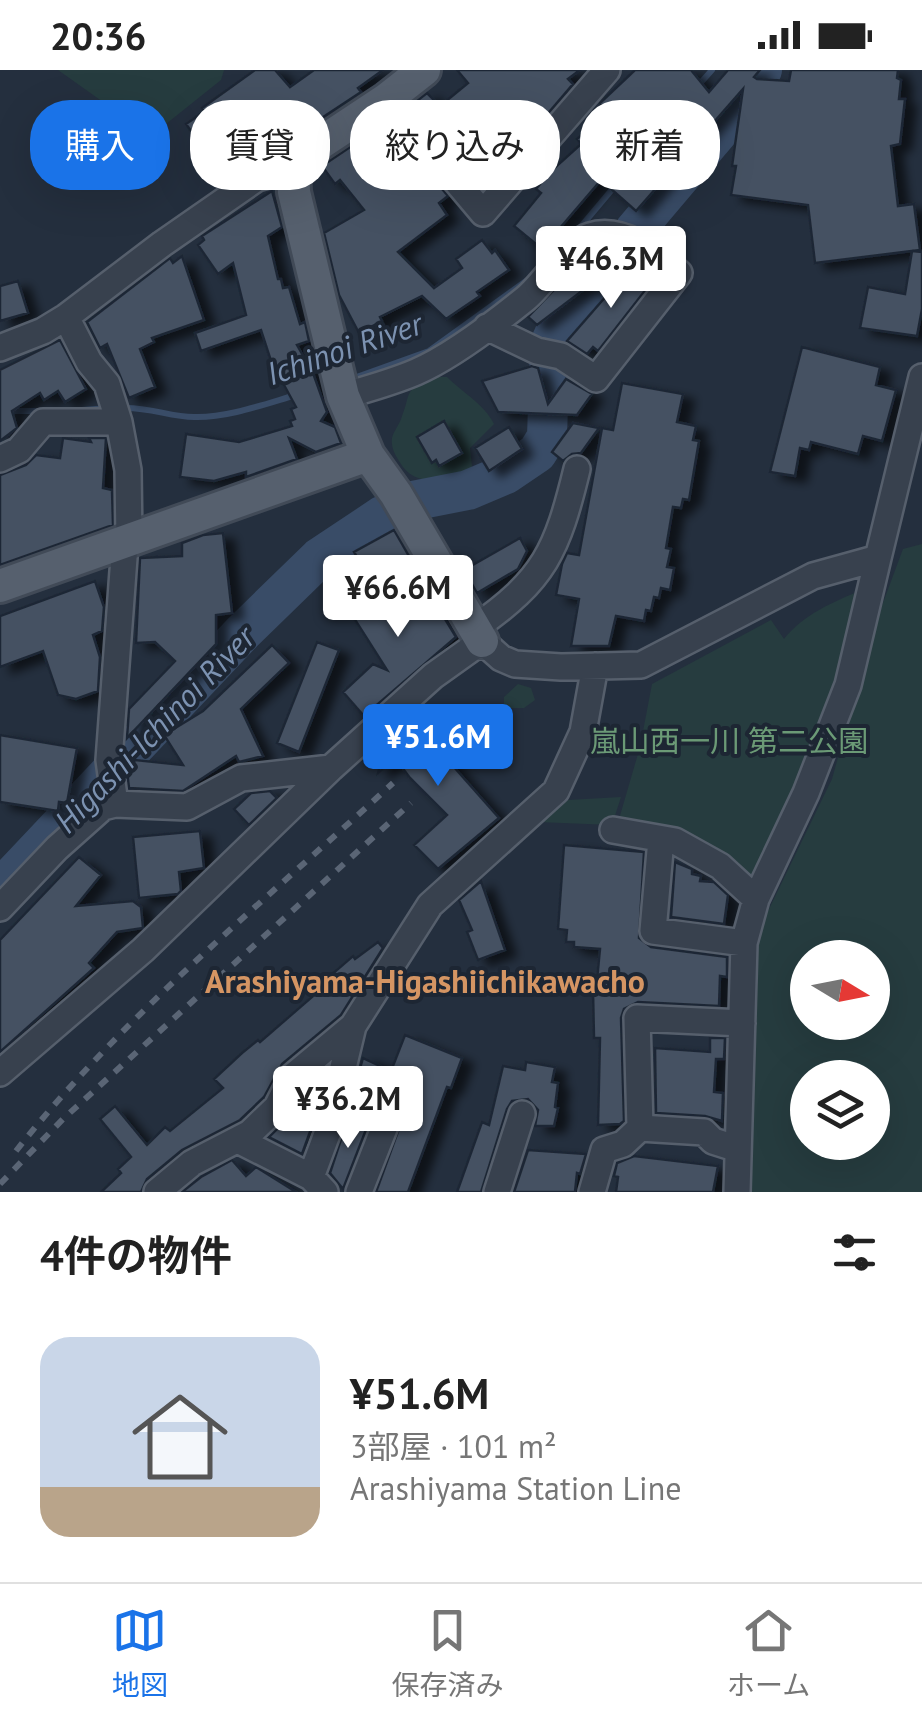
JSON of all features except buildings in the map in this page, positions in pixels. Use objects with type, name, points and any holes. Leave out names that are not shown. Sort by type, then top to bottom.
[{"type":"main road","points":[[387,100],[424,70]]},
{"type":"main road","points":[[294,190],[340,387],[368,455],[479,635]]},
{"type":"main road","points":[[0,586],[368,455]]},
{"type":"street","points":[[560,124],[607,70]]},
{"type":"street","points":[[0,348],[66,317],[240,190]]},
{"type":"street","points":[[463,190],[482,213],[502,190]]},
{"type":"street","points":[[340,387],[418,372],[528,297],[585,237],[608,234],[631,241],[657,254],[679,274],[596,379],[487,327]]},
{"type":"street","points":[[1,906],[94,812],[112,783],[128,470],[119,422],[106,384],[89,362],[66,317]]},
{"type":"street","points":[[737,1192],[744,944],[756,899],[806,793],[848,685],[922,377]]},
{"type":"street","points":[[0,459],[19,450],[44,422],[119,422]]},
{"type":"street","points":[[0,1072],[143,950],[331,768],[516,599],[536,578],[555,541],[577,469]]},
{"type":"street","points":[[479,635],[501,658],[514,664],[640,665],[813,576],[878,558]]},
{"type":"street","points":[[156,1192],[192,1163],[238,1140],[278,1107],[294,1076],[353,1026],[430,905],[545,804],[562,783],[583,732],[596,666]]},
{"type":"street","points":[[112,783],[187,808],[241,778],[331,768]]},
{"type":"street","points":[[612,830],[675,841],[720,866],[756,899]]},
{"type":"street","points":[[660,839],[653,931],[744,944]]},
{"type":"street","points":[[640,1128],[637,1018],[742,1023]]},
{"type":"street","points":[[238,1140],[318,1187],[353,1026]]},
{"type":"street","points":[[336,1095],[388,1118],[360,1192]]},
{"type":"street","points":[[497,1192],[522,1114]]},
{"type":"street","points":[[592,1192],[604,1150],[623,1144],[640,1128],[704,1132],[713,1141],[738,1149]]},
{"type":"green space","points":[[58,70],[224,70],[221,80],[196,100],[190,100],[190,105],[170,121],[170,100],[100,100]]},
{"type":"green space","points":[[426,377],[447,377],[494,424],[470,448],[472,467],[463,477],[419,478],[405,469],[393,450],[392,438],[409,395]]},
{"type":"green space","points":[[922,544],[922,1192],[746,1192],[756,936],[832,779],[877,619],[903,549]]},
{"type":"green space","name":"嵐山西一川 第二公園","points":[[862,590],[853,639],[757,891],[617,826],[640,747],[652,684],[771,620],[784,639],[810,616]]},
{"type":"green space","points":[[518,684],[531,688],[535,700],[524,708],[504,708],[504,697]]},
{"type":"green space","points":[[621,797],[612,825],[538,822],[568,800]]},
{"type":"waterway","name":"Ichinoi River","points":[[696,88],[712,70]]},
{"type":"waterway","name":"Higashi-Ichinoi River","points":[[0,889],[243,632],[319,558],[412,501],[468,490],[506,474],[537,453],[547,437],[550,344],[557,328],[609,281],[635,230],[740,106],[762,70]]},
{"type":"waterway","name":"Ichinoi River","points":[[578,230],[612,190]]},
{"type":"waterway","name":"Ichinoi River","points":[[351,379],[429,351],[526,281]]},
{"type":"waterway","name":"Ichinoi River","points":[[123,408],[207,417],[296,395]]},
{"type":"waterway","name":"Ichinoi River","points":[[68,411],[110,408]]},
{"type":"waterway","name":"Ichinoi River","points":[[0,411],[45,411]]},
{"type":"railway","points":[[16,1151],[58,1100],[149,1005],[393,783]]},
{"type":"railway","points":[[0,1184],[63,1119],[411,803]]},
{"type":"district","name":"Arashiyama-Higashiichikawacho","points":[[425,981]]}]
